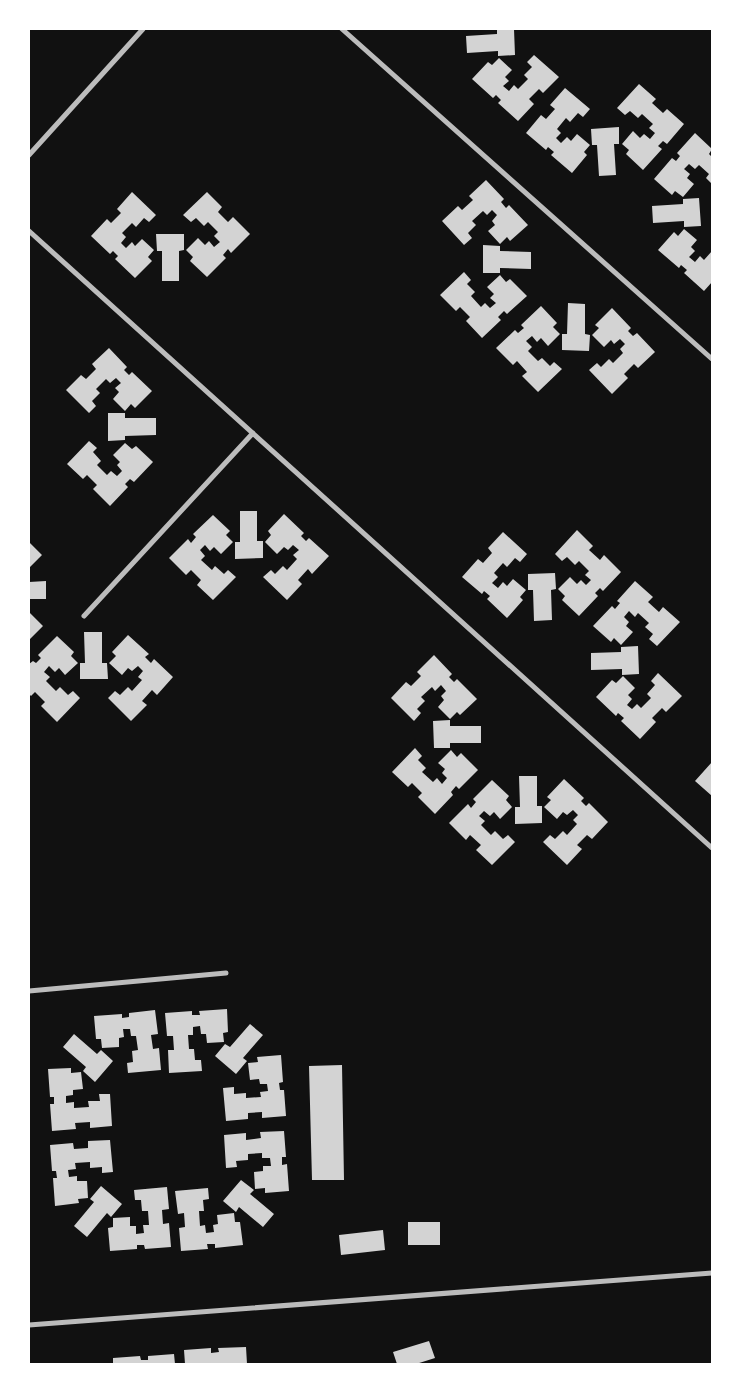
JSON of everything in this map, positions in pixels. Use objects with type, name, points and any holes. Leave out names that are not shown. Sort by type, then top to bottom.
[{"type":"street","points":[[29,155],[143,29]]},
{"type":"street","points":[[342,29],[712,359]]},
{"type":"street","points":[[29,231],[712,848]]},
{"type":"street","points":[[84,616],[253,433]]},
{"type":"street","points":[[29,991],[226,974]]},
{"type":"street","points":[[29,1325],[712,1273]]},
{"type":"building","points":[[497,29],[514,29],[515,55],[498,56],[498,51],[467,53],[466,36],[497,34]]},
{"type":"building","points":[[534,55],[559,77],[543,93],[539,89],[529,99],[534,104],[518,121],[498,103],[501,100],[496,95],[493,98],[472,79],[488,62],[492,65],[499,58],[512,70],[505,77],[509,81],[503,86],[509,91],[514,85],[518,89],[528,79],[524,75],[532,67],[527,62]]},
{"type":"building","points":[[639,84],[656,99],[652,103],[663,113],[667,109],[684,124],[667,144],[663,141],[658,146],[662,149],[643,170],[626,154],[629,150],[622,144],[633,131],[640,138],[644,134],[650,139],[655,133],[649,128],[653,124],[642,114],[638,118],[630,111],[625,115],[617,108]]},
{"type":"building","points":[[565,88],[590,109],[583,117],[578,113],[570,122],[566,118],[557,129],[561,133],[556,138],[561,143],[567,137],[571,141],[577,134],[590,145],[584,152],[587,155],[572,173],[551,155],[554,152],[548,147],[546,150],[526,133],[541,115],[546,119],[555,109],[550,105]]},
{"type":"building","points":[[619,127],[619,144],[614,144],[616,175],[599,176],[597,145],[592,145],[591,129]]},
{"type":"building","points":[[695,133],[712,149],[709,154],[712,157],[712,184],[706,178],[709,174],[699,165],[695,169],[689,164],[684,169],[690,174],[687,178],[694,184],[683,197],[675,191],[672,195],[654,179],[672,158],[676,161],[680,156],[677,153]]},
{"type":"building","points":[[486,180],[504,199],[501,202],[506,208],[509,205],[528,225],[510,241],[507,237],[500,244],[488,231],[495,225],[492,221],[497,215],[492,210],[487,215],[483,211],[472,221],[476,225],[468,233],[472,238],[464,245],[442,221],[458,206],[462,210],[473,200],[469,196]]},
{"type":"building","points":[[132,192],[156,215],[149,222],[144,218],[136,227],[132,223],[122,233],[126,237],[121,243],[126,248],[132,242],[135,246],[142,239],[154,250],[148,257],[152,261],[135,278],[115,259],[118,256],[113,251],[110,254],[91,236],[107,219],[111,223],[121,213],[117,209]]},
{"type":"building","points":[[207,192],[222,207],[218,212],[228,222],[233,217],[250,234],[231,253],[228,249],[223,255],[226,258],[207,277],[190,261],[193,257],[186,250],[198,238],[205,245],[209,241],[214,247],[220,242],[214,236],[218,232],[208,222],[204,226],[196,218],[191,222],[183,215]]},
{"type":"building","points":[[699,198],[701,226],[684,227],[684,221],[653,223],[652,206],[683,204],[683,199]]},
{"type":"building","points":[[684,229],[697,240],[691,247],[695,251],[689,257],[695,262],[700,256],[704,260],[712,251],[712,282],[704,291],[684,273],[687,270],[681,265],[679,268],[658,250],[674,232],[678,236]]},
{"type":"building","points":[[156,234],[184,234],[184,250],[179,251],[179,281],[162,281],[162,251],[157,251]]},
{"type":"building","points":[[483,245],[500,246],[500,251],[531,252],[531,269],[500,268],[500,273],[483,273]]},
{"type":"building","points":[[464,272],[471,280],[467,284],[475,292],[471,296],[481,307],[485,303],[490,308],[496,303],[490,298],[494,294],[487,287],[500,275],[506,282],[510,279],[527,296],[507,314],[504,311],[498,317],[501,320],[482,338],[466,321],[470,317],[460,307],[456,311],[440,295]]},
{"type":"building","points":[[568,303],[585,304],[585,334],[590,335],[589,351],[562,350],[562,334],[567,334]]},
{"type":"building","points":[[541,306],[557,323],[553,327],[560,334],[548,346],[541,338],[537,342],[532,336],[526,341],[532,347],[528,351],[538,361],[542,358],[550,366],[554,362],[562,369],[538,392],[522,376],[527,372],[517,361],[513,365],[496,348],[515,330],[518,333],[524,328],[521,325]]},
{"type":"building","points":[[612,308],[631,328],[628,331],[633,336],[637,333],[655,352],[638,368],[634,364],[624,374],[628,378],[612,394],[589,370],[597,363],[601,367],[609,359],[613,363],[623,353],[620,349],[625,344],[620,339],[614,344],[611,340],[604,347],[592,335],[599,328],[595,325]]},
{"type":"building","points":[[109,348],[127,367],[124,370],[129,375],[132,372],[152,391],[135,408],[131,404],[125,411],[113,399],[119,392],[115,388],[121,383],[116,378],[110,383],[106,379],[96,389],[100,393],[92,401],[96,406],[89,413],[66,390],[81,375],[86,379],[96,369],[92,364]]},
{"type":"building","points":[[108,413],[125,413],[125,418],[156,418],[156,435],[125,436],[125,440],[108,441]]},
{"type":"building","points":[[89,441],[97,448],[93,452],[101,461],[97,465],[107,475],[111,471],[117,476],[122,471],[117,465],[120,462],[113,455],[125,443],[132,449],[136,446],[153,462],[134,482],[130,479],[125,484],[128,487],[110,506],[93,489],[97,485],[87,475],[83,479],[67,464]]},
{"type":"building","points":[[240,511],[257,511],[257,541],[263,541],[263,558],[235,559],[235,542],[240,542]]},
{"type":"building","points":[[284,514],[304,533],[301,536],[306,541],[309,538],[329,556],[312,574],[308,569],[298,580],[302,584],[287,600],[263,577],[271,570],[275,574],[283,566],[287,570],[297,559],[293,555],[299,550],[293,545],[288,550],[284,547],[277,554],[265,542],[271,535],[268,531]]},
{"type":"building","points":[[213,515],[230,531],[226,535],[233,542],[221,554],[214,547],[210,551],[205,545],[200,550],[205,556],[201,560],[212,570],[215,566],[224,574],[228,570],[236,577],[213,600],[197,585],[201,580],[191,570],[186,575],[169,558],[188,539],[191,543],[196,537],[193,534]]},
{"type":"building","points":[[577,530],[593,546],[589,550],[600,560],[604,555],[621,572],[603,591],[600,588],[595,593],[598,596],[579,616],[562,600],[565,596],[558,589],[570,577],[577,584],[581,580],[586,585],[591,580],[585,575],[589,571],[579,561],[575,565],[567,557],[562,561],[555,554]]},
{"type":"building","points":[[503,532],[527,554],[520,562],[515,558],[507,567],[503,563],[494,573],[498,577],[492,583],[498,588],[503,582],[507,586],[513,579],[526,590],[520,597],[523,600],[507,618],[487,599],[490,596],[484,591],[482,594],[462,577],[478,559],[483,563],[492,553],[488,548]]},
{"type":"building","points":[[29,542],[42,555],[29,568]]},
{"type":"building","points":[[555,573],[556,589],[551,590],[552,620],[534,621],[533,590],[528,590],[528,574]]},
{"type":"building","points":[[46,581],[46,599],[29,599],[29,582]]},
{"type":"building","points":[[635,581],[653,597],[648,602],[659,612],[663,607],[680,622],[657,646],[649,639],[653,634],[645,627],[649,623],[638,613],[635,617],[629,611],[624,617],[629,622],[626,626],[633,632],[621,645],[614,638],[611,642],[593,626],[612,606],[615,609],[620,603],[617,601]]},
{"type":"building","points":[[29,612],[43,626],[29,640]]},
{"type":"building","points":[[84,632],[102,632],[102,663],[107,663],[108,679],[80,679],[80,663],[85,663]]},
{"type":"building","points":[[128,635],[149,654],[145,657],[151,663],[154,659],[173,677],[157,695],[152,690],[142,701],[147,705],[131,721],[108,698],[115,691],[120,695],[128,687],[132,691],[142,680],[138,677],[143,671],[138,666],[132,671],[128,668],[122,675],[109,663],[116,656],[112,652]]},
{"type":"building","points":[[57,636],[74,652],[71,656],[78,663],[65,675],[59,668],[55,672],[49,666],[44,672],[50,677],[46,681],[56,691],[60,687],[68,695],[73,691],[80,698],[57,722],[41,706],[45,702],[35,692],[31,696],[29,694],[29,664],[33,661],[36,663],[41,658],[38,655]]},
{"type":"building","points":[[638,646],[639,674],[622,675],[622,669],[591,670],[591,653],[621,652],[621,647]]},
{"type":"building","points":[[434,655],[452,674],[449,677],[454,682],[457,679],[477,699],[460,715],[457,712],[450,719],[438,707],[444,700],[441,696],[446,691],[441,685],[435,691],[432,687],[421,697],[425,701],[417,709],[421,713],[414,721],[391,698],[406,682],[411,686],[421,676],[417,672]]},
{"type":"building","points":[[658,673],[682,696],[666,712],[662,708],[652,718],[656,722],[640,739],[621,721],[624,718],[618,713],[616,716],[596,697],[612,680],[616,683],[623,676],[635,688],[628,695],[632,699],[627,705],[632,709],[637,704],[641,708],[651,698],[647,694],[655,685],[651,681]]},
{"type":"building","points":[[450,720],[450,726],[481,726],[481,743],[450,743],[450,748],[434,748],[433,721]]},
{"type":"building","points":[[415,748],[422,756],[418,760],[426,768],[422,772],[433,782],[437,778],[442,784],[447,778],[442,773],[445,769],[438,763],[451,750],[457,757],[461,753],[478,770],[459,789],[456,786],[451,792],[453,795],[435,814],[418,797],[422,793],[412,783],[408,787],[392,772]]},
{"type":"building","points":[[712,762],[712,796],[695,781]]},
{"type":"building","points":[[519,776],[537,776],[537,806],[542,806],[542,823],[515,824],[515,807],[520,807]]},
{"type":"building","points":[[564,779],[584,798],[581,801],[586,806],[589,803],[608,822],[592,839],[587,835],[577,845],[582,849],[567,865],[543,842],[550,835],[555,839],[563,831],[567,835],[577,824],[573,820],[578,815],[573,810],[567,815],[563,812],[557,819],[544,807],[551,800],[547,797]]},
{"type":"building","points":[[492,780],[509,796],[506,800],[512,807],[500,819],[494,812],[490,816],[484,811],[479,816],[485,821],[481,825],[491,835],[495,831],[503,839],[508,835],[515,842],[492,865],[476,850],[481,845],[470,835],[466,840],[449,823],[468,804],[471,808],[476,802],[473,799]]},
{"type":"building","points":[[227,1009],[228,1032],[223,1033],[224,1042],[207,1043],[206,1034],[201,1034],[200,1026],[193,1027],[193,1035],[188,1035],[189,1049],[194,1049],[195,1060],[201,1060],[202,1071],[169,1073],[168,1050],[174,1050],[173,1036],[167,1036],[165,1013],[192,1011],[192,1015],[200,1015],[199,1011]]},
{"type":"building","points":[[155,1010],[158,1034],[151,1035],[153,1049],[159,1048],[161,1070],[128,1073],[127,1063],[133,1062],[132,1051],[138,1050],[136,1036],[131,1036],[130,1029],[123,1029],[124,1037],[119,1038],[119,1047],[102,1048],[101,1039],[96,1039],[94,1016],[122,1014],[122,1018],[129,1017],[129,1013]]},
{"type":"building","points":[[250,1024],[263,1035],[243,1058],[247,1061],[236,1074],[215,1056],[225,1044],[230,1047]]},
{"type":"building","points":[[74,1034],[97,1054],[101,1050],[113,1061],[95,1082],[83,1071],[86,1067],[63,1047]]},
{"type":"building","points":[[281,1055],[283,1082],[279,1083],[280,1090],[284,1090],[286,1116],[262,1118],[262,1112],[248,1113],[248,1119],[226,1121],[223,1088],[234,1087],[234,1094],[246,1093],[246,1098],[261,1097],[260,1092],[268,1091],[267,1084],[260,1084],[259,1079],[250,1080],[248,1063],[258,1062],[257,1057]]},
{"type":"building","points":[[342,1065],[344,1180],[312,1180],[309,1066]]},
{"type":"building","points":[[71,1068],[71,1073],[81,1072],[83,1089],[73,1090],[73,1095],[66,1096],[66,1103],[74,1102],[74,1108],[89,1107],[88,1101],[100,1101],[99,1094],[110,1094],[112,1126],[90,1128],[90,1122],[75,1123],[76,1129],[52,1131],[50,1104],[54,1104],[54,1097],[50,1097],[48,1069]]},
{"type":"building","points":[[284,1131],[286,1157],[282,1157],[282,1165],[287,1164],[289,1191],[265,1193],[265,1188],[255,1189],[254,1172],[263,1171],[263,1166],[271,1166],[270,1158],[262,1158],[262,1153],[248,1154],[248,1160],[236,1161],[237,1167],[226,1168],[224,1135],[246,1133],[246,1140],[261,1138],[260,1132]]},
{"type":"building","points":[[110,1140],[113,1172],[102,1173],[102,1167],[90,1168],[90,1162],[75,1163],[76,1169],[68,1170],[69,1177],[77,1176],[77,1181],[87,1181],[88,1198],[78,1199],[79,1203],[55,1206],[53,1178],[57,1178],[56,1171],[52,1171],[50,1145],[73,1143],[74,1149],[88,1148],[88,1141]]},
{"type":"building","points":[[241,1180],[254,1190],[250,1194],[274,1214],[263,1227],[239,1207],[236,1212],[223,1201]]},
{"type":"building","points":[[101,1186],[122,1204],[111,1217],[107,1213],[87,1237],[74,1226],[94,1202],[90,1199]]},
{"type":"building","points":[[167,1187],[169,1209],[162,1210],[163,1224],[169,1223],[171,1247],[145,1249],[144,1245],[137,1245],[137,1249],[110,1251],[108,1228],[113,1227],[113,1218],[130,1217],[130,1226],[136,1226],[136,1234],[144,1233],[143,1225],[149,1225],[148,1211],[142,1211],[141,1200],[135,1200],[134,1190]]},
{"type":"building","points":[[208,1188],[209,1199],[203,1200],[204,1211],[199,1211],[200,1226],[205,1225],[206,1233],[214,1232],[213,1225],[218,1224],[217,1215],[234,1213],[235,1222],[240,1222],[243,1245],[215,1248],[215,1244],[207,1244],[208,1249],[181,1251],[179,1228],[185,1227],[184,1213],[178,1214],[175,1191]]},
{"type":"building","points":[[408,1222],[440,1222],[440,1245],[408,1245]]},
{"type":"building","points":[[383,1230],[385,1250],[341,1255],[339,1235]]},
{"type":"building","points":[[429,1341],[435,1358],[416,1364],[397,1364],[393,1352]]},
{"type":"building","points":[[246,1347],[247,1364],[185,1364],[184,1350],[211,1348],[211,1353],[219,1352],[218,1348]]},
{"type":"building","points":[[174,1354],[175,1364],[113,1364],[113,1358],[140,1356],[141,1360],[148,1360],[148,1356]]}]
